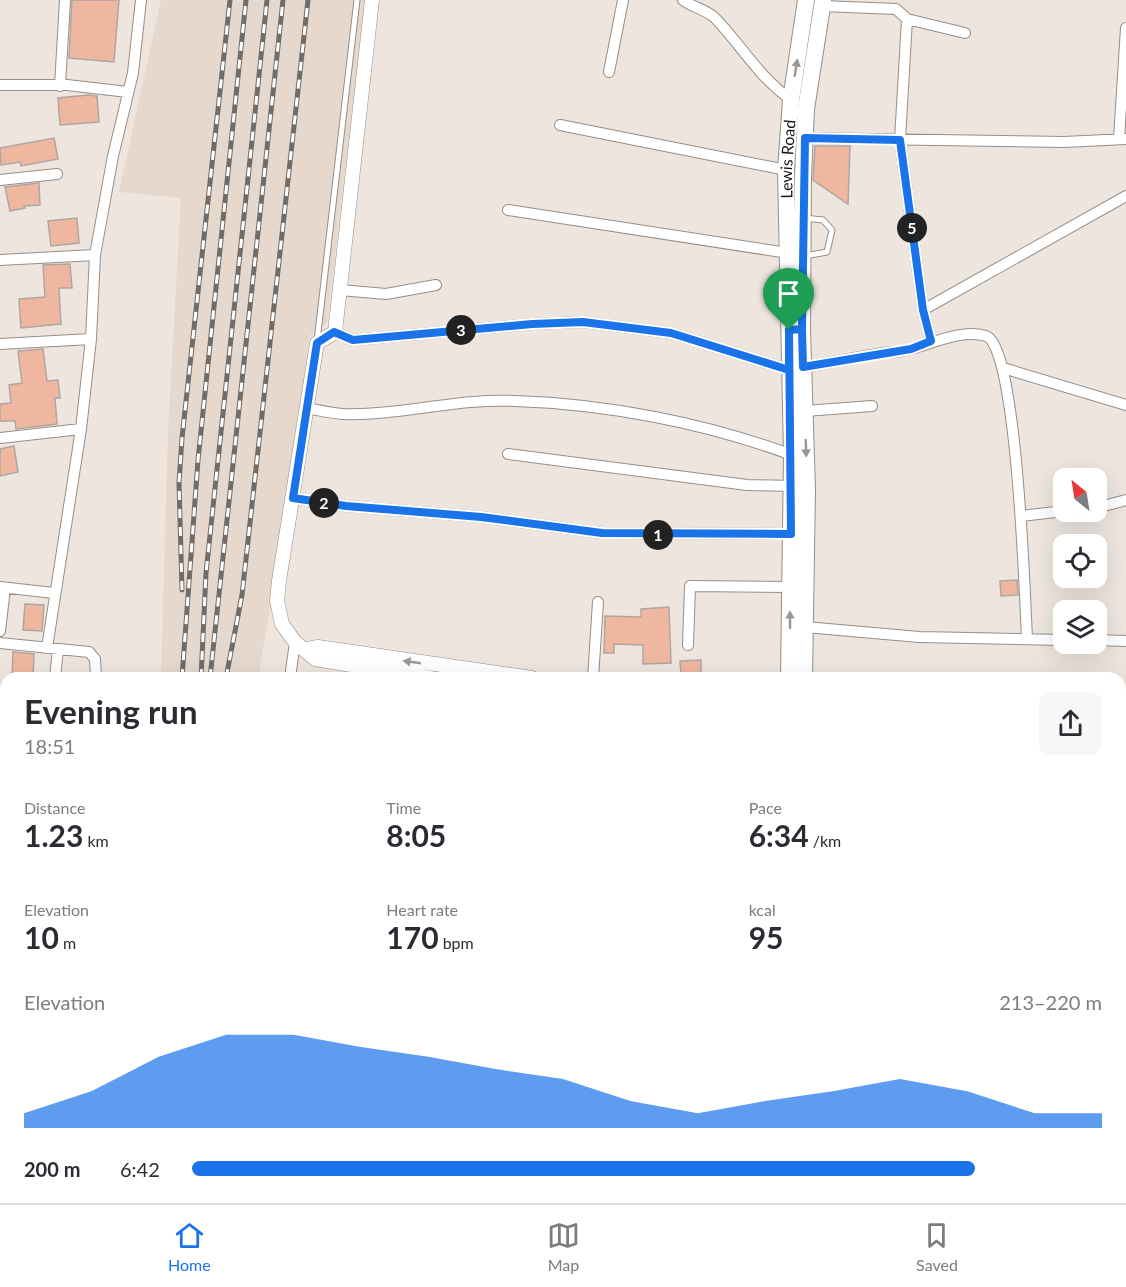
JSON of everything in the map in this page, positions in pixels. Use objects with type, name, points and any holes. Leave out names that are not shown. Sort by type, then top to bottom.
[{"type":"main road","name":"Lewis Road","points":[[789,672],[792,455],[796,368],[796,255],[786,170],[791,100],[817,2]]},
{"type":"main road","name":"Lewis Road","points":[[796,255],[803,218],[805,138],[817,2]]},
{"type":"main road","name":"Lewis Road","points":[[796,368],[805,411],[807,490],[804,672]]},
{"type":"street","points":[[60,86],[65,0]]},
{"type":"street","points":[[54,672],[52,648],[54,593],[81,429],[91,339],[95,255],[128,92],[141,0]]},
{"type":"street","points":[[372,0],[334,332],[317,343],[277,601],[282,624],[315,658],[375,672]]},
{"type":"street","points":[[609,72],[623,0]]},
{"type":"street","points":[[683,0],[713,16],[747,59],[772,85],[791,100]]},
{"type":"street","points":[[817,2],[896,9],[907,19],[965,33]]},
{"type":"street","points":[[907,19],[900,140],[923,310],[931,341]]},
{"type":"street","points":[[805,138],[1064,142],[1122,139],[1126,28]]},
{"type":"street","points":[[0,85],[60,86],[128,92]]},
{"type":"street","points":[[560,125],[786,170]]},
{"type":"street","points":[[0,180],[57,174]]},
{"type":"street","points":[[923,310],[1126,196]]},
{"type":"street","points":[[508,210],[796,255]]},
{"type":"street","points":[[0,260],[95,255]]},
{"type":"street","points":[[340,290],[386,294],[436,285]]},
{"type":"street","points":[[334,332],[353,340],[532,324],[583,322],[671,333],[796,368],[911,349],[931,341],[977,334],[988,336],[994,341],[1002,368],[1012,425],[1021,516],[1027,639]]},
{"type":"street","points":[[0,344],[91,339]]},
{"type":"street","points":[[1002,368],[1126,405]]},
{"type":"street","points":[[306,408],[341,414],[373,413],[514,400],[592,408],[679,422],[741,436],[792,455]]},
{"type":"street","points":[[805,411],[872,406]]},
{"type":"street","points":[[0,438],[81,429]]},
{"type":"street","points":[[508,454],[747,485],[792,486]]},
{"type":"street","points":[[293,498],[346,506],[481,517],[602,533],[791,534]]},
{"type":"street","points":[[1107,505],[1126,500]]},
{"type":"street","points":[[1021,516],[1053,512]]},
{"type":"street","points":[[688,645],[690,586],[789,587]]},
{"type":"street","points":[[0,631],[2,587],[54,593]]},
{"type":"street","points":[[592,672],[598,602]]},
{"type":"street","points":[[805,627],[919,637],[1053,640]]},
{"type":"street","points":[[1107,640],[1126,641]]},
{"type":"street","points":[[0,643],[89,652],[95,659],[96,672]]},
{"type":"street","points":[[292,672],[301,646]]},
{"type":"street","points":[[301,646],[491,672]]},
{"type":"lane","points":[[317,343],[357,0]]},
{"type":"lane","points":[[796,255],[827,252],[832,230],[823,220],[803,218]]},
{"type":"shaded area","points":[[161,0],[365,0],[327,323],[309,336],[295,467],[259,672],[161,672],[168,432],[181,198],[119,192]]},
{"type":"building","points":[[72,0],[119,0],[114,62],[69,58]]},
{"type":"building","points":[[97,96],[99,122],[60,125],[58,98]]},
{"type":"building","points":[[54,138],[58,159],[21,166],[20,162],[1,165],[0,148]]},
{"type":"building","points":[[815,146],[850,146],[848,204],[813,180]]},
{"type":"building","points":[[39,183],[40,205],[24,206],[25,208],[10,211],[5,187]]},
{"type":"building","points":[[77,218],[79,243],[51,246],[48,221]]},
{"type":"building","points":[[70,264],[72,288],[59,288],[61,324],[21,328],[19,299],[45,297],[43,265]]},
{"type":"building","points":[[43,349],[47,381],[58,380],[60,398],[55,398],[57,424],[16,429],[15,421],[0,421],[0,404],[11,403],[9,385],[22,383],[18,351]]},
{"type":"building","points":[[14,446],[18,472],[0,476],[0,449]]},
{"type":"building","points":[[1017,580],[1018,595],[1001,596],[1000,581]]},
{"type":"building","points":[[25,604],[44,605],[42,631],[23,630]]},
{"type":"building","points":[[669,607],[671,663],[643,664],[643,645],[614,644],[614,653],[604,653],[605,616],[641,617],[641,609]]},
{"type":"building","points":[[13,652],[34,654],[33,672],[12,672]]},
{"type":"building","points":[[701,660],[701,672],[681,672],[680,661]]},
{"type":"railway","points":[[182,590],[179,483],[182,438],[230,0]]},
{"type":"railway","points":[[182,672],[198,460],[246,0]]},
{"type":"railway","points":[[201,672],[206,573],[267,0]]},
{"type":"railway","points":[[211,672],[283,0]]},
{"type":"railway","points":[[227,672],[242,595],[308,0]]},
{"type":"route","points":[[789,330],[791,534],[602,533],[481,517],[396,512],[293,498],[317,343],[334,332],[353,340],[404,334],[583,322],[671,333],[720,346],[789,370],[789,330],[802,329],[803,367],[911,349],[931,341],[923,310],[900,140],[805,138],[802,329],[789,330]]}]
